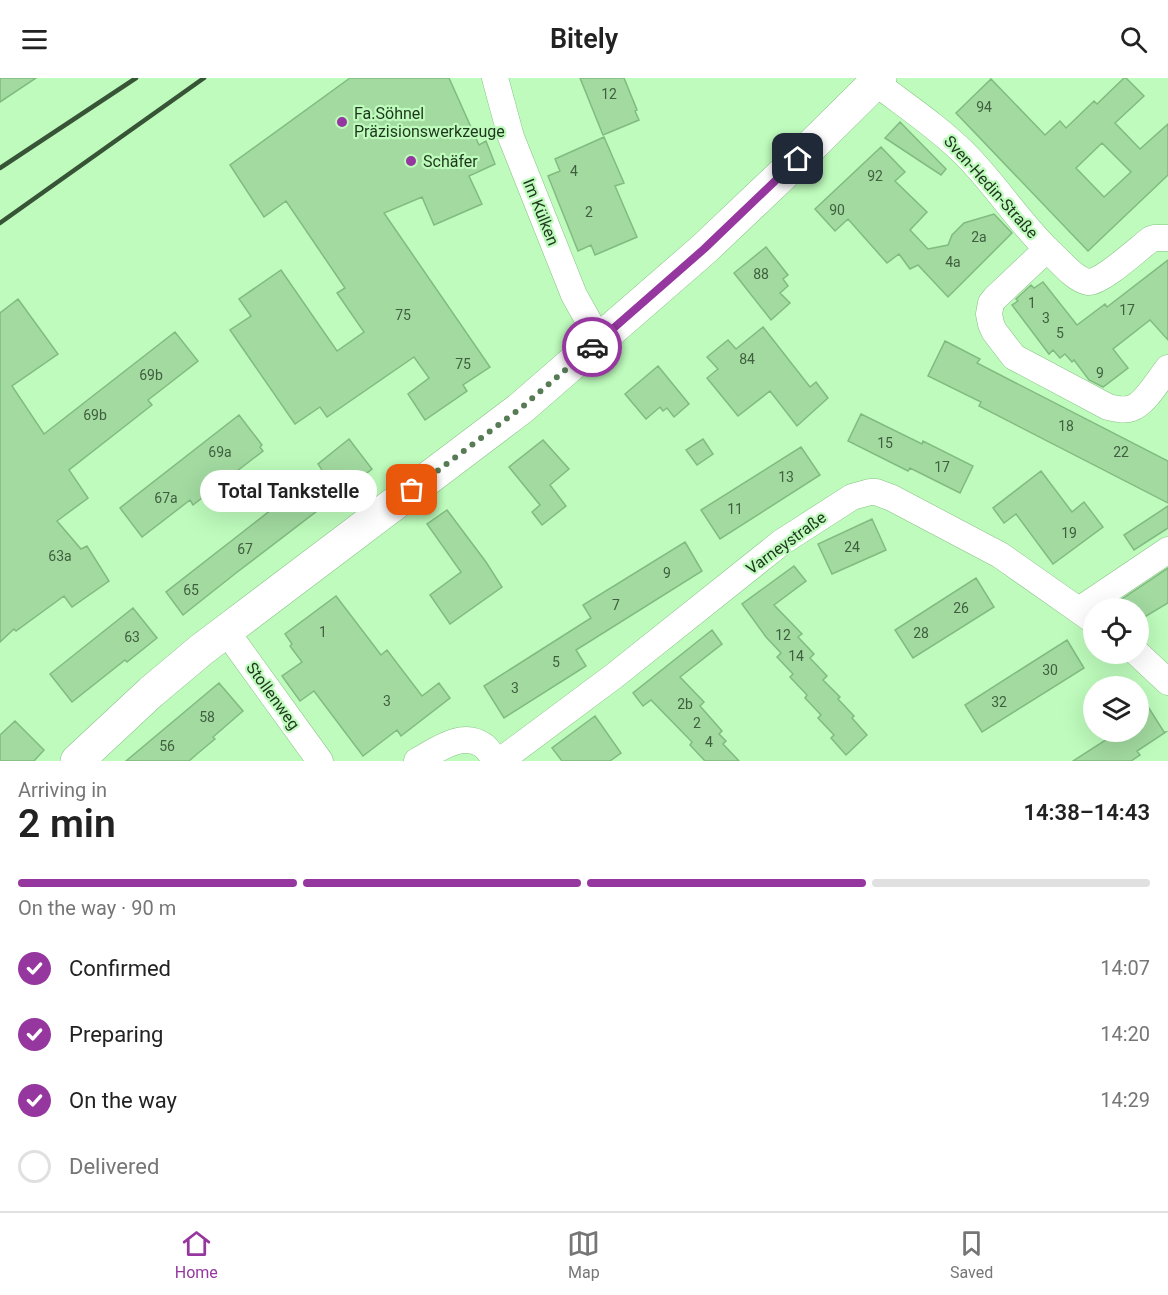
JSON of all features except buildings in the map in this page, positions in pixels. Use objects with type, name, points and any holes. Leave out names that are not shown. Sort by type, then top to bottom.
[{"type":"main road","points":[[77,761],[187,661],[521,408],[712,241],[878,80]]},
{"type":"street","name":"Im Külken","points":[[495,78],[515,148],[574,294],[600,340]]},
{"type":"street","name":"Sven-Hedin-Straße","points":[[878,80],[966,155],[1047,249],[1074,275],[1087,282],[1094,282],[1151,239],[1168,238]]},
{"type":"street","name":"Sven-Hedin-Straße","points":[[1047,249],[991,303],[989,314],[991,324],[1014,357],[1108,407],[1122,410],[1136,407],[1142,402],[1168,369]]},
{"type":"street","name":"Varneystraße","points":[[498,761],[614,676],[782,542],[852,497],[861,494],[876,492],[892,498],[999,555],[1083,614]]},
{"type":"street","points":[[1108,598],[1168,550]]},
{"type":"street","name":"Stollenweg","points":[[226,631],[320,761]]},
{"type":"street","points":[[1149,664],[1168,682]]},
{"type":"street","points":[[417,761],[451,742],[462,740],[474,741],[485,747],[498,761]]},
{"type":"railway","points":[[0,168],[136,78]]},
{"type":"railway","points":[[0,223],[204,78]]},
{"type":"way so far","points":[[412,490],[521,408],[592,347]]},
{"type":"place","name":"Fa.Söhnel Präzisionswerkzeuge","points":[[342,122]]},
{"type":"place","name":"Schäfer","points":[[411,161]]},
{"type":"place","name":"Total Tankstelle","points":[[412,490]]},
{"type":"route","points":[[592,347],[704,249],[798,159]]}]
